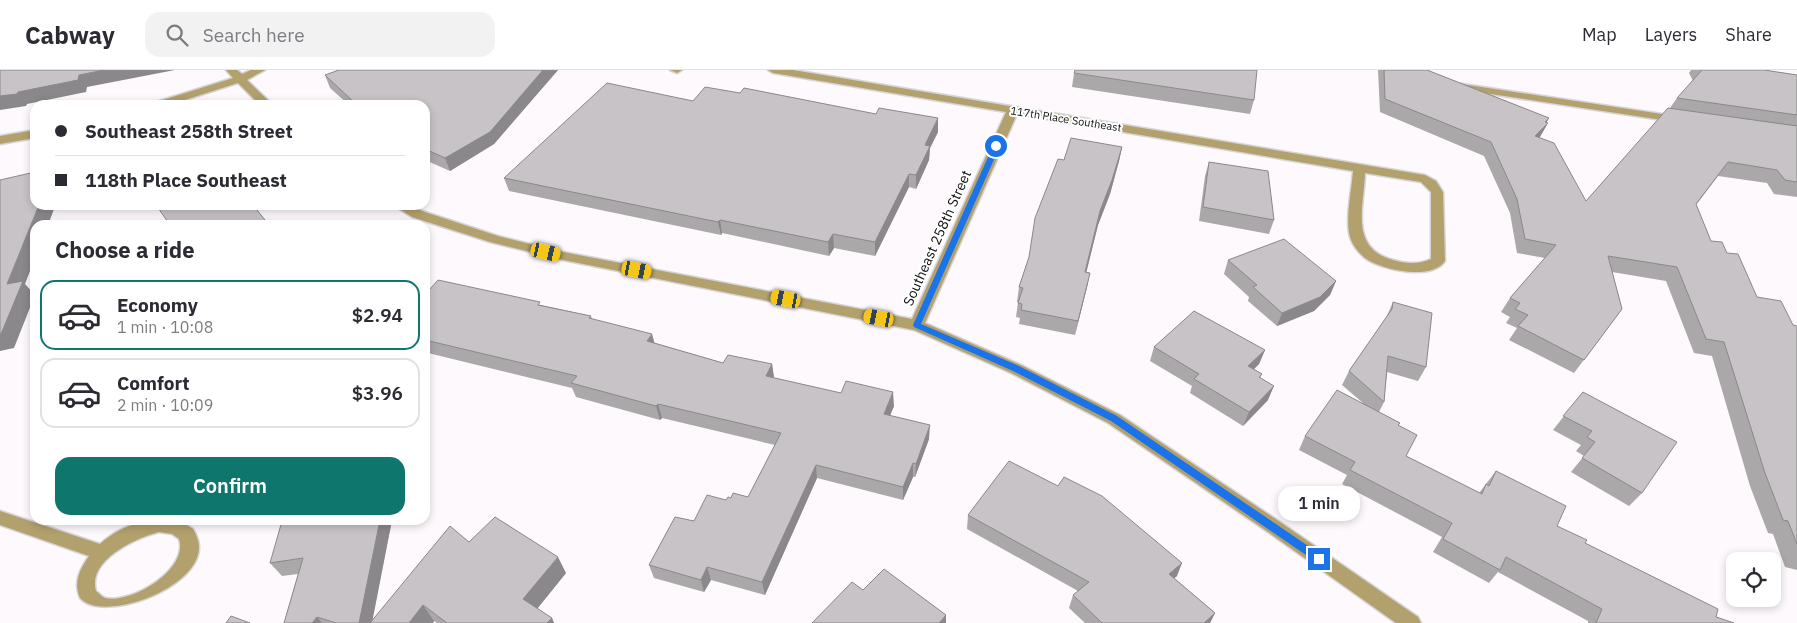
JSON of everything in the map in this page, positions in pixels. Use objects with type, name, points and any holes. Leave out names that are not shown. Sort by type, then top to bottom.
[{"type":"street","points":[[231,70],[262,100]]},
{"type":"street","points":[[173,100],[240,79],[260,70]]},
{"type":"street","name":"117th Place Southeast","points":[[773,70],[1360,168],[1425,179],[1432,184],[1436,192],[1438,261],[1427,267],[1405,268],[1386,263],[1364,248],[1356,236],[1360,168]]},
{"type":"street","points":[[1454,86],[1698,122]]},
{"type":"street","name":"Southeast 258th Street","points":[[917,325],[1012,110]]},
{"type":"street","points":[[0,140],[30,135]]},
{"type":"street","points":[[409,210],[495,239],[563,256],[917,325],[1016,369],[1114,419],[1274,526],[1411,623]]},
{"type":"street","points":[[0,518],[102,552]]},
{"type":"street","points":[[158,526],[175,527],[187,534],[190,546],[186,561],[175,577],[158,591],[138,602],[116,606],[99,605],[88,596],[85,584],[90,568],[102,552],[120,539],[140,529],[158,526]]},
{"type":"building","points":[[0,70],[104,70],[79,75],[78,80],[0,96]]},
{"type":"building","points":[[339,70],[543,70],[490,132],[445,158],[430,151],[430,100],[352,100],[325,75]]},
{"type":"building","points":[[1075,70],[1257,70],[1254,100],[1074,73]]},
{"type":"building","points":[[1384,70],[1427,70],[1549,118],[1545,122],[1548,123],[1535,136],[1554,143],[1586,201],[1668,108],[1797,126],[1797,182],[1785,180],[1777,170],[1728,162],[1696,204],[1711,241],[1722,242],[1727,253],[1738,254],[1757,297],[1781,301],[1793,325],[1797,326],[1797,544],[1788,521],[1783,520],[1765,473],[1724,342],[1706,339],[1677,267],[1608,256],[1622,309],[1584,360],[1518,326],[1528,315],[1515,309],[1520,303],[1510,298],[1556,245],[1525,239],[1517,199],[1491,142],[1385,99]]},
{"type":"building","points":[[1702,70],[1764,70],[1797,75],[1797,115],[1677,98]]},
{"type":"building","points":[[607,83],[693,101],[705,87],[740,93],[744,88],[876,114],[879,108],[938,118],[925,145],[930,146],[916,175],[909,174],[875,242],[833,234],[828,242],[720,220],[718,222],[504,178]]},
{"type":"building","points":[[1071,138],[1122,147],[1100,211],[1085,272],[1090,273],[1078,321],[1021,310],[1022,304],[1018,303],[1023,288],[1019,287],[1029,257],[1035,218],[1058,159],[1064,160]]},
{"type":"building","points":[[1209,162],[1268,171],[1274,220],[1203,207]]},
{"type":"building","points":[[30,173],[30,210],[37,210],[33,220],[30,220],[30,227],[7,284],[23,281],[1,334],[0,334],[0,180]]},
{"type":"building","points":[[160,210],[257,210],[265,220],[166,220]]},
{"type":"building","points":[[1284,239],[1336,281],[1320,297],[1282,313],[1253,287],[1257,285],[1228,260]]},
{"type":"building","points":[[438,280],[540,302],[538,305],[591,316],[589,318],[652,334],[647,341],[723,363],[728,355],[772,364],[766,376],[841,393],[846,381],[893,392],[884,414],[930,425],[916,464],[913,463],[903,487],[816,465],[762,582],[707,567],[701,580],[649,565],[675,517],[694,521],[707,495],[726,500],[728,497],[731,498],[733,493],[748,497],[781,433],[658,404],[656,406],[571,383],[577,376],[430,341],[430,289]]},
{"type":"building","points":[[1393,302],[1432,313],[1426,367],[1388,356],[1384,402],[1349,371],[1392,309]]},
{"type":"building","points":[[1194,311],[1265,350],[1248,366],[1262,374],[1259,377],[1274,386],[1249,412],[1194,379],[1199,374],[1154,347]]},
{"type":"building","points":[[1337,390],[1400,423],[1398,425],[1417,435],[1406,456],[1482,494],[1486,484],[1489,486],[1496,471],[1566,506],[1557,526],[1587,540],[1585,543],[1718,609],[1716,617],[1734,623],[1596,623],[1602,609],[1506,557],[1500,570],[1443,539],[1452,523],[1350,470],[1355,462],[1305,436]]},
{"type":"building","points":[[1583,392],[1677,442],[1642,493],[1582,458],[1595,442],[1587,437],[1592,431],[1563,416]]},
{"type":"building","points":[[1009,461],[1058,486],[1064,477],[1102,496],[1182,563],[1169,574],[1215,613],[1204,623],[1102,623],[1073,595],[1089,582],[968,515]]},
{"type":"building","points":[[495,517],[558,557],[523,599],[552,618],[547,623],[447,623],[423,605],[409,623],[370,623],[450,526],[469,542]]},
{"type":"building","points":[[281,525],[379,525],[359,623],[336,623],[317,617],[312,623],[284,623],[303,558],[270,563]]},
{"type":"building","points":[[884,569],[946,615],[939,623],[812,623],[852,582],[863,590]]},
{"type":"building","points":[[231,616],[250,623],[226,623]]},
{"type":"route","points":[[996,146],[917,325],[1016,369],[1114,419],[1274,526],[1319,559]]}]
